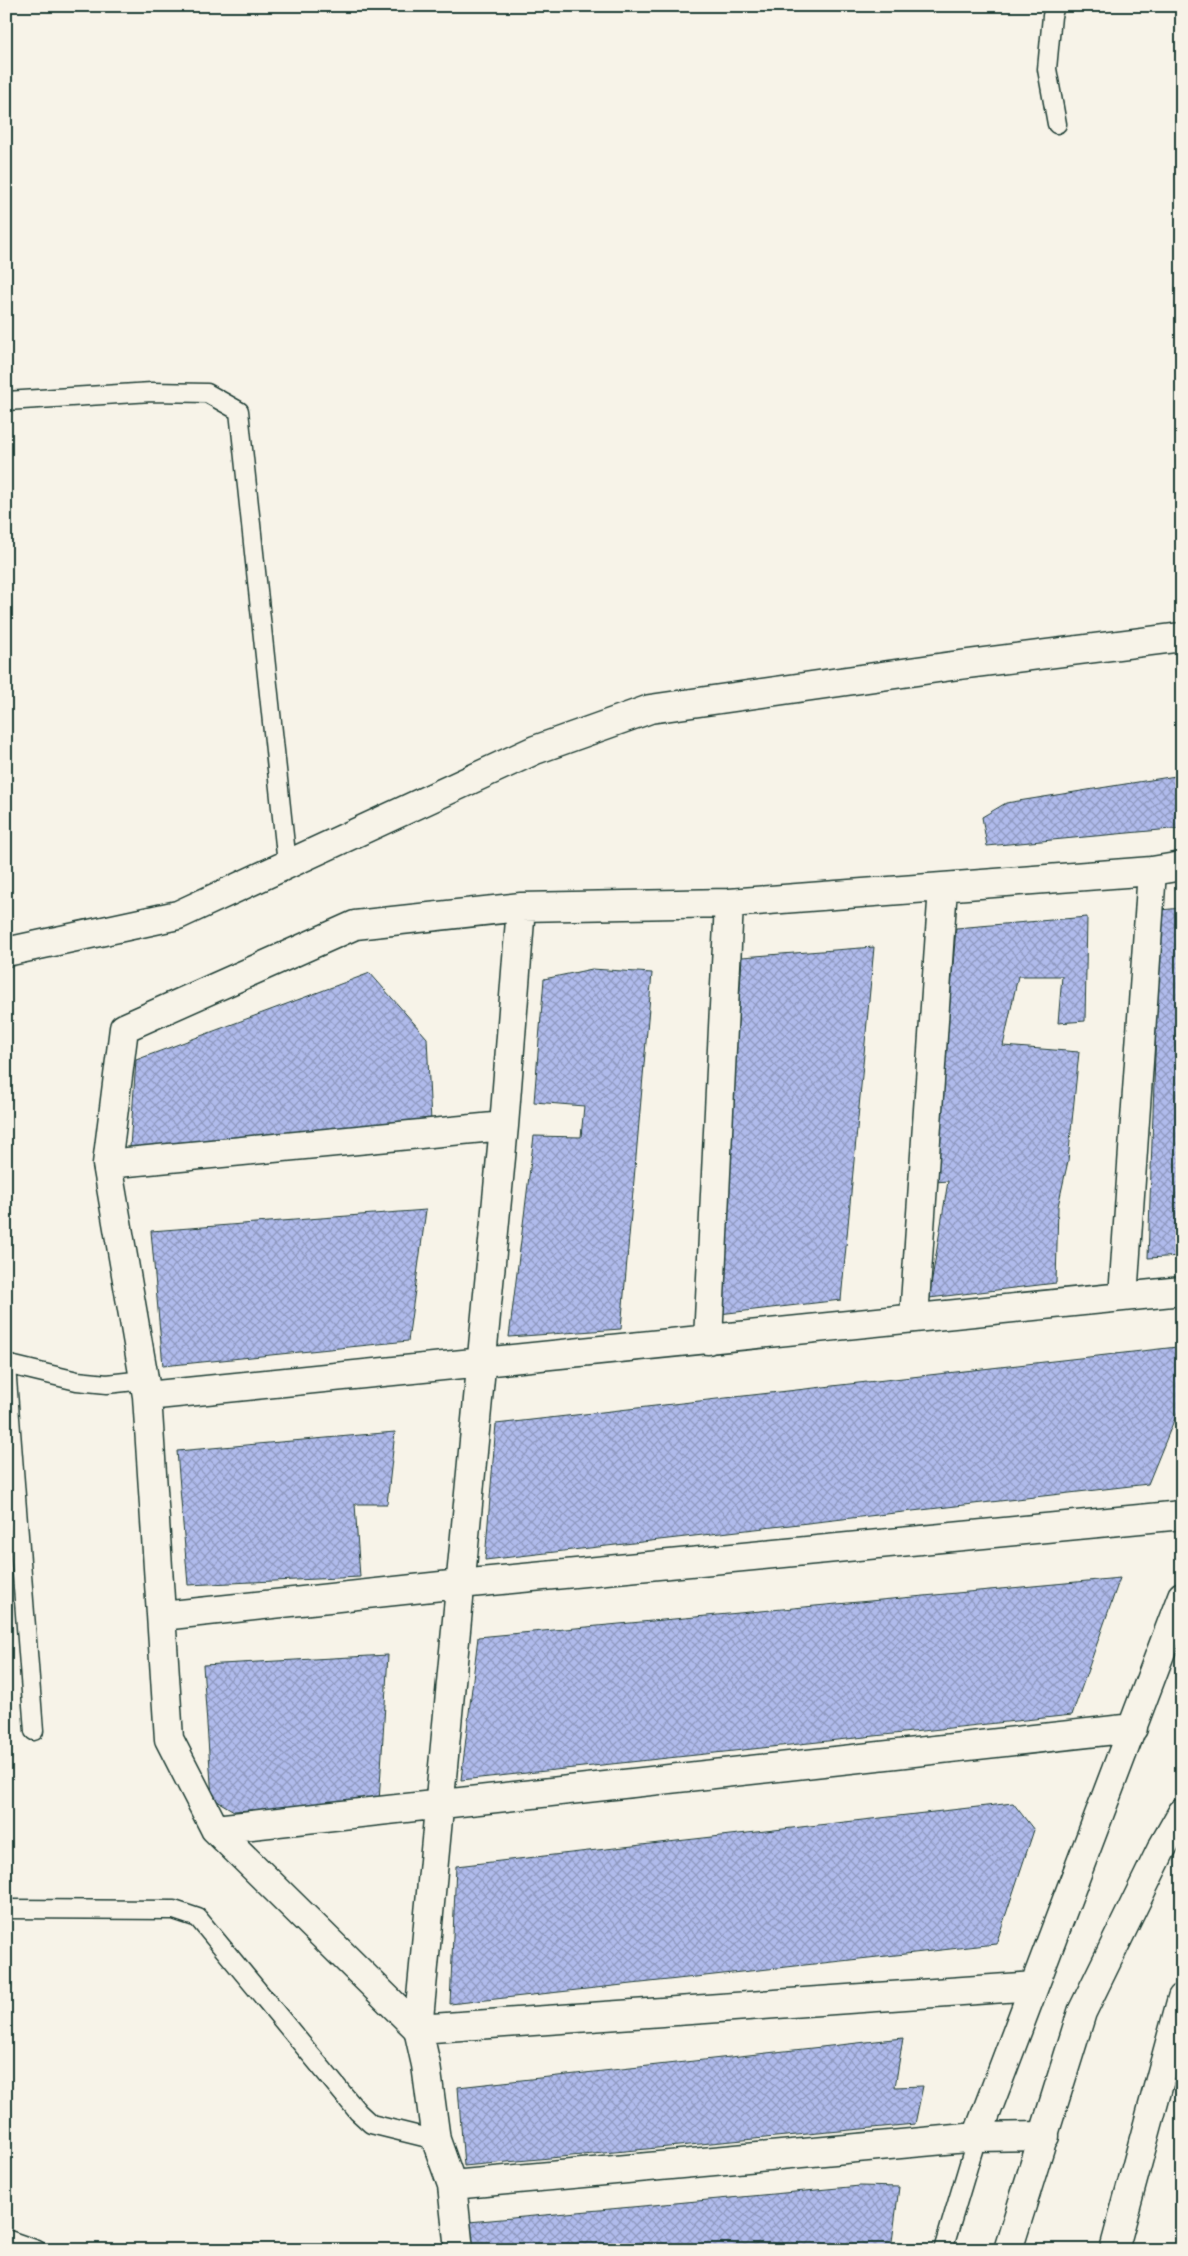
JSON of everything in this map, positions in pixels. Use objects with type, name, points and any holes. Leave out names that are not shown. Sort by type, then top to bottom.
[{"type":"main road","points":[[6,952],[178,915],[535,750],[650,709],[952,666],[1182,637]]},
{"type":"main road","points":[[1034,1986],[418,2029],[215,1829],[169,1739],[146,1388],[107,1164],[124,1028],[354,925],[520,907],[729,903],[1152,871],[1182,866]]},
{"type":"main road","points":[[1123,1297],[1152,871]]},
{"type":"main road","points":[[914,1318],[943,887]]},
{"type":"main road","points":[[708,1340],[729,903]]},
{"type":"main road","points":[[459,2250],[452,2185],[436,2140],[426,2065],[418,2029],[504,1126],[520,907]]},
{"type":"main road","points":[[107,1164],[504,1126]]},
{"type":"main road","points":[[146,1388],[482,1362],[1182,1291]]},
{"type":"main road","points":[[162,1616],[460,1584],[1182,1515]]},
{"type":"main road","points":[[977,2137],[1182,1596]]},
{"type":"main road","points":[[215,1829],[1133,1728]]},
{"type":"main road","points":[[1008,2250],[1082,2012],[1161,1850],[1182,1812]]},
{"type":"main road","points":[[1114,2250],[1182,1998]]},
{"type":"main road","points":[[452,2185],[977,2137],[1045,2136]]},
{"type":"lane","points":[[1056,6],[1052,16],[1047,69],[1057,124]]},
{"type":"lane","points":[[6,401],[152,392],[207,393],[239,411],[286,864]]},
{"type":"lane","points":[[34,1731],[6,1365],[77,1381],[146,1388]]},
{"type":"lane","points":[[6,1909],[174,1910],[198,1918],[358,2112],[371,2124],[436,2140]]},
{"type":"lane","points":[[943,2250],[977,2137]]},
{"type":"lane","points":[[6,2239],[37,2250]]},
{"type":"building","points":[[1182,775],[1182,828],[987,846],[982,817],[1006,803]]},
{"type":"building","points":[[1182,908],[1182,1256],[1148,1258],[1160,910]]},
{"type":"building","points":[[1087,917],[1085,1021],[1058,1023],[1062,976],[1018,976],[1003,1046],[1079,1052],[1068,1161],[1058,1206],[1056,1283],[929,1298],[948,1181],[935,1182],[956,928]]},
{"type":"building","points":[[874,947],[841,1300],[719,1314],[742,957]]},
{"type":"building","points":[[592,969],[652,973],[621,1329],[509,1337],[534,1136],[581,1137],[584,1106],[534,1102],[544,979]]},
{"type":"building","points":[[370,973],[427,1038],[431,1122],[130,1147],[136,1060]]},
{"type":"building","points":[[426,1210],[408,1341],[163,1366],[151,1231]]},
{"type":"building","points":[[1177,1347],[1182,1351],[1182,1401],[1148,1484],[485,1560],[496,1424]]},
{"type":"building","points":[[395,1432],[387,1504],[355,1504],[360,1577],[188,1585],[177,1451]]},
{"type":"building","points":[[1120,1578],[1072,1715],[461,1780],[478,1637]]},
{"type":"building","points":[[388,1655],[379,1802],[234,1811],[212,1798],[203,1665]]},
{"type":"building","points":[[1013,1803],[1034,1830],[996,1944],[450,2004],[456,1866]]},
{"type":"building","points":[[903,2038],[895,2087],[923,2086],[915,2124],[464,2166],[458,2087]]},
{"type":"building","points":[[860,2186],[899,2187],[891,2250],[473,2250],[469,2222]]}]
